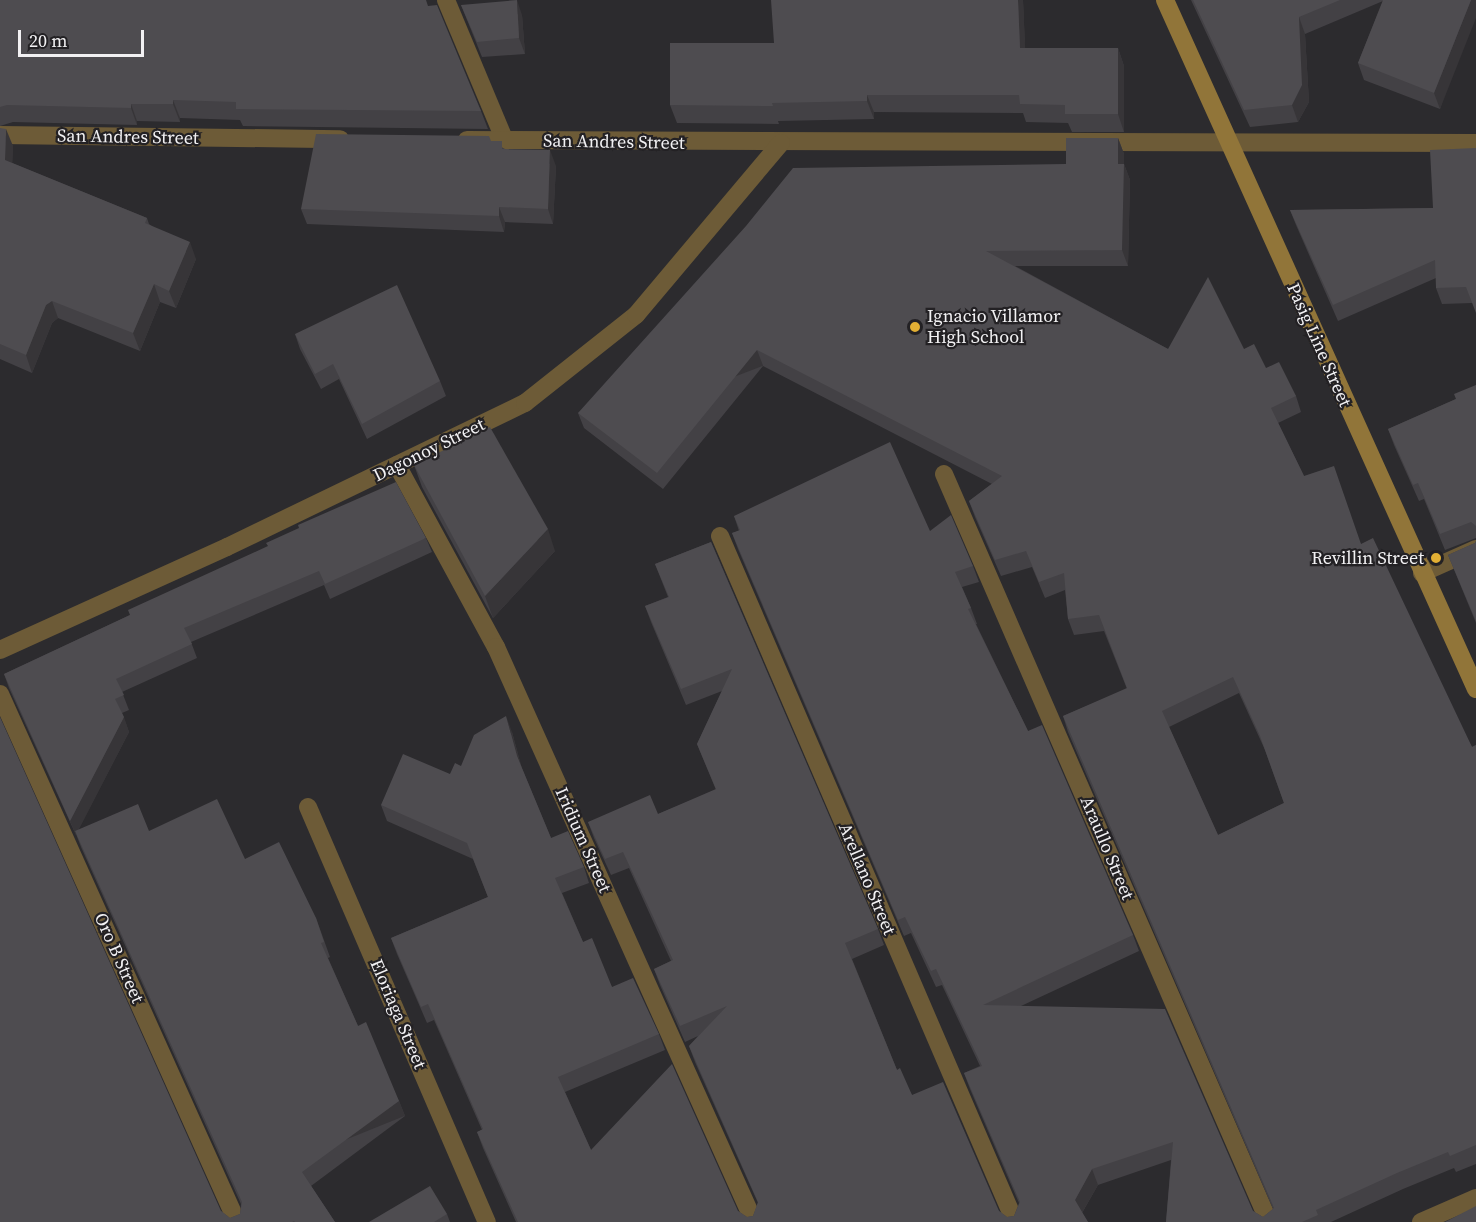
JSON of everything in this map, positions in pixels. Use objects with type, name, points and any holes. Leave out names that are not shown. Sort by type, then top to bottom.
[{"type":"main road","name":"Pasig Line Street","points":[[1165,0],[1476,689]]},
{"type":"street","points":[[446,0],[505,141]]},
{"type":"street","name":"San Andres Street","points":[[0,135],[364,139]]},
{"type":"street","name":"San Andres Street","points":[[447,140],[1229,145],[1476,143]]},
{"type":"street","name":"Dagonoy Street","points":[[0,650],[525,403],[636,315],[781,143]]},
{"type":"street","name":"Iridium Street","points":[[397,465],[496,647],[754,1222]]},
{"type":"street","name":"Araullo Street","points":[[944,474],[1269,1222]]},
{"type":"street","name":"Arellano Street","points":[[720,536],[1014,1222]]},
{"type":"street","points":[[1422,573],[1476,549]]},
{"type":"street","name":"Oro B Street","points":[[0,694],[237,1222]]},
{"type":"street","name":"Eloriaga Street","points":[[308,807],[487,1222]]},
{"type":"street","points":[[1421,1222],[1476,1198]]},
{"type":"building","points":[[0,0],[426,0],[428,6],[437,5],[481,111],[236,109],[236,102],[173,100],[173,104],[131,104],[131,108],[7,105],[0,107]]},
{"type":"building","points":[[517,0],[519,38],[477,42],[461,5]]},
{"type":"building","points":[[771,0],[1018,0],[1020,48],[1118,48],[1118,114],[1065,114],[1065,105],[1020,104],[1019,95],[867,95],[867,101],[772,103],[773,106],[670,105],[670,43],[774,43]]},
{"type":"building","points":[[1193,0],[1340,0],[1299,17],[1302,85],[1292,105],[1244,110]]},
{"type":"building","points":[[1383,0],[1471,0],[1434,93],[1358,63]]},
{"type":"building","points":[[0,128],[6,129],[5,160],[147,218],[145,223],[190,242],[169,291],[154,284],[133,333],[52,301],[46,305],[26,355],[0,344]]},
{"type":"building","points":[[316,134],[489,136],[491,141],[502,141],[502,149],[550,150],[548,209],[499,207],[499,216],[301,209]]},
{"type":"building","points":[[1066,138],[1118,138],[1118,164],[1124,164],[1122,250],[986,251],[1168,349],[1208,277],[1244,349],[1254,344],[1266,368],[1279,362],[1296,396],[1271,408],[1304,476],[1334,466],[1361,544],[1373,538],[1472,747],[1476,745],[1476,1145],[1450,1156],[1448,1152],[1397,1173],[1316,1210],[1318,1215],[1302,1222],[1166,1222],[1173,1142],[1092,1169],[1075,1200],[1088,1222],[518,1222],[477,1132],[483,1129],[428,1004],[421,1007],[391,938],[488,897],[467,843],[381,805],[403,754],[450,774],[455,763],[461,766],[474,735],[506,716],[517,756],[551,838],[568,831],[584,867],[555,878],[583,942],[592,938],[612,987],[633,978],[659,1034],[558,1077],[591,1150],[672,1064],[738,1211],[747,1217],[753,1216],[758,1202],[689,1046],[727,1006],[680,1026],[654,969],[673,960],[623,852],[605,859],[588,822],[650,795],[658,814],[716,789],[697,744],[732,669],[681,689],[645,606],[669,597],[655,564],[711,542],[878,929],[845,943],[897,1070],[900,1068],[912,1095],[943,1082],[999,1211],[1007,1217],[1014,1216],[1020,1202],[964,1073],[982,1066],[936,969],[931,971],[905,917],[898,920],[732,533],[740,530],[734,516],[890,442],[930,531],[951,515],[973,566],[955,572],[971,608],[968,609],[1028,731],[1042,725],[1133,935],[983,1005],[1165,1009],[1253,1211],[1263,1217],[1274,1208],[1063,716],[1127,688],[1099,615],[1068,619],[1064,573],[1039,582],[1026,551],[995,560],[969,501],[1002,476],[757,350],[657,473],[578,413],[746,226],[793,168],[1066,164]],"holes":[[[1233,677],[1260,736],[1284,803],[1218,835],[1162,711]]]},
{"type":"building","points":[[1476,148],[1476,313],[1466,287],[1436,288],[1435,260],[1333,305],[1290,210],[1433,208],[1430,150]]},
{"type":"building","points":[[397,285],[440,381],[362,424],[333,364],[315,374],[295,334]]},
{"type":"building","points":[[1476,385],[1476,526],[1471,522],[1440,534],[1418,483],[1413,485],[1388,429],[1456,399],[1454,394]]},
{"type":"building","points":[[490,427],[548,529],[485,596],[414,465]]},
{"type":"building","points":[[396,482],[426,538],[325,584],[319,571],[184,628],[192,644],[116,679],[124,695],[115,699],[124,717],[70,821],[4,674],[130,615],[128,610],[268,546],[266,543],[299,528],[298,525]]},
{"type":"building","points":[[1476,541],[1476,621],[1448,555]]},
{"type":"building","points":[[0,717],[221,1211],[230,1218],[240,1214],[242,1202],[75,831],[138,804],[149,831],[217,799],[245,859],[279,842],[316,918],[324,942],[321,943],[358,1026],[366,1022],[399,1101],[302,1172],[335,1222],[0,1222]]},
{"type":"building","points":[[430,1186],[447,1214],[434,1222],[369,1222]]},
{"type":"building","points":[[1476,1206],[1476,1222],[1445,1222]]},
{"type":"place","name":"Ignacio Villamor High School","points":[[915,327]]},
{"type":"place","name":"Revillin Street","points":[[1436,558]]}]
